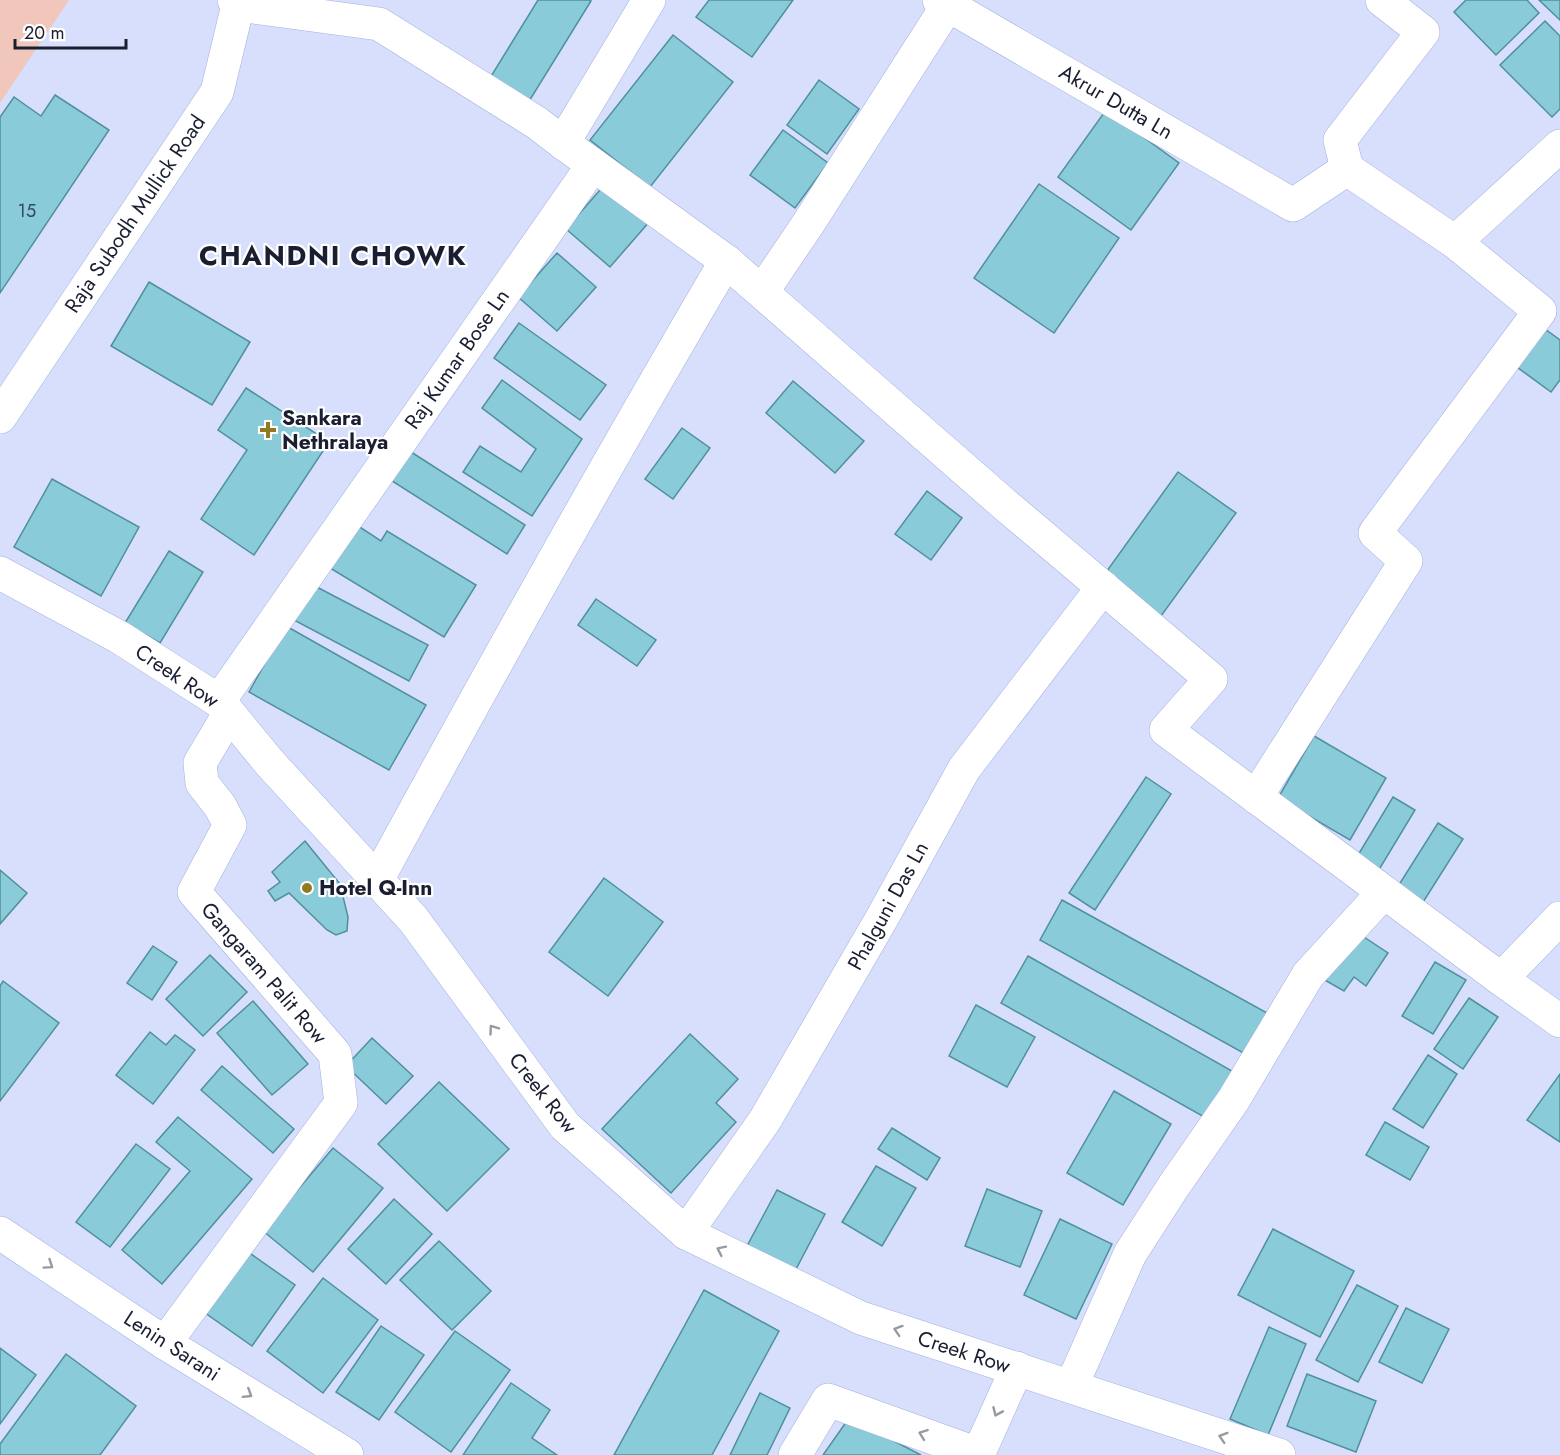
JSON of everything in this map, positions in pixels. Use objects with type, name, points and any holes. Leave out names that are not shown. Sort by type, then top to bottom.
[{"type":"street","points":[[563,144],[649,0]]},
{"type":"street","points":[[1256,798],[1406,561],[1375,533],[1540,310],[1455,242],[1347,169],[1340,140],[1423,32],[1382,0]]},
{"type":"street","points":[[237,2],[379,24],[537,123],[726,261],[1003,503],[1211,679],[1166,730],[1560,1021]]},
{"type":"street","name":"Raja Subodh Mullick Road","points":[[0,417],[217,92],[237,2]]},
{"type":"street","points":[[762,292],[808,224],[946,2]]},
{"type":"street","name":"Akrur Dutta Ln","points":[[946,2],[1293,205],[1347,169]]},
{"type":"street","points":[[1455,242],[1560,146]]},
{"type":"street","name":"Raj Kumar Bose Ln","points":[[224,708],[593,165]]},
{"type":"street","points":[[377,880],[496,664],[726,261]]},
{"type":"street","name":"Creek Row","points":[[0,573],[119,637],[224,708],[269,762],[413,919],[565,1126],[686,1233],[861,1318],[1279,1455]]},
{"type":"street","name":"Phalguni Das Ln","points":[[686,1233],[765,1120],[882,918],[964,769],[1103,587]]},
{"type":"street","name":"Gangaram Palit Row","points":[[165,1343],[341,1103],[335,1054],[194,892],[230,825],[220,806],[202,783],[200,763],[224,708]]},
{"type":"street","points":[[1071,1387],[1130,1254],[1234,1099],[1308,975],[1384,892]]},
{"type":"street","points":[[1501,979],[1560,918]]},
{"type":"street","name":"Lenin Sarani","points":[[0,1233],[165,1343],[347,1455]]},
{"type":"street","points":[[795,1455],[828,1400],[978,1454],[1017,1368]]},
{"type":"shaded area","points":[[0,0],[69,0],[0,103]]},
{"type":"building","points":[[538,0],[591,1],[528,103],[490,78]]},
{"type":"building","points":[[709,0],[793,0],[752,57],[696,17]]},
{"type":"building","points":[[1466,0],[1527,0],[1539,13],[1496,55],[1454,12]]},
{"type":"building","points":[[1539,0],[1560,0],[1560,20]]},
{"type":"building","points":[[1545,21],[1560,36],[1560,109],[1552,117],[1500,65]]},
{"type":"building","points":[[673,35],[733,82],[650,187],[590,140]]},
{"type":"building","points":[[819,80],[859,109],[827,154],[787,125]]},
{"type":"building","points":[[55,95],[109,130],[0,293],[0,117],[14,97],[41,116]]},
{"type":"building","points":[[1106,110],[1179,163],[1131,230],[1058,177]]},
{"type":"building","points":[[783,130],[828,163],[795,208],[750,175]]},
{"type":"building","points":[[606,183],[650,221],[610,267],[566,229]]},
{"type":"building","points":[[1039,184],[1119,238],[1054,333],[974,278]]},
{"type":"building","points":[[557,253],[596,287],[557,331],[518,297]]},
{"type":"building","points":[[149,282],[250,342],[212,405],[111,346]]},
{"type":"building","points":[[519,323],[606,385],[580,420],[494,358]]},
{"type":"building","points":[[1538,324],[1560,340],[1560,380],[1551,392],[1510,362]]},
{"type":"building","points":[[502,380],[582,439],[532,516],[463,472],[480,446],[521,472],[536,449],[482,408]]},
{"type":"building","points":[[793,381],[864,441],[835,473],[766,413]]},
{"type":"building","points":[[246,388],[329,442],[254,555],[201,519],[247,450],[218,430]]},
{"type":"building","points":[[682,428],[710,448],[673,499],[645,479]]},
{"type":"building","points":[[408,450],[525,525],[507,554],[389,479]]},
{"type":"building","points":[[1178,472],[1236,513],[1161,616],[1104,575]]},
{"type":"building","points":[[52,479],[139,527],[101,596],[14,547]]},
{"type":"building","points":[[927,491],[962,518],[931,560],[895,534]]},
{"type":"building","points":[[352,522],[381,541],[387,531],[476,585],[444,637],[325,565]]},
{"type":"building","points":[[169,551],[203,572],[160,643],[125,623]]},
{"type":"building","points":[[311,584],[428,645],[409,681],[292,619]]},
{"type":"building","points":[[596,599],[656,640],[637,666],[578,625]]},
{"type":"building","points":[[286,626],[426,705],[389,770],[249,692]]},
{"type":"building","points":[[1314,736],[1386,778],[1350,840],[1278,798]]},
{"type":"building","points":[[1146,777],[1171,794],[1095,910],[1069,893]]},
{"type":"building","points":[[1393,797],[1415,810],[1374,878],[1352,865]]},
{"type":"building","points":[[1438,823],[1463,839],[1420,907],[1395,891]]},
{"type":"building","name":"Hotel Q-Inn","points":[[305,841],[340,884],[348,917],[347,931],[336,935],[327,930],[289,893],[275,901],[268,891],[280,882],[272,872]]},
{"type":"building","points":[[0,870],[27,893],[0,924]]},
{"type":"building","points":[[604,878],[663,922],[608,996],[549,952]]},
{"type":"building","points":[[1062,900],[1269,1014],[1247,1055],[1040,940]]},
{"type":"building","points":[[1364,937],[1388,953],[1366,986],[1354,977],[1344,991],[1323,979]]},
{"type":"building","points":[[153,946],[177,962],[152,1000],[127,983]]},
{"type":"building","points":[[210,955],[247,992],[203,1036],[166,999]]},
{"type":"building","points":[[1028,956],[1232,1071],[1206,1118],[1001,1003]]},
{"type":"building","points":[[1435,962],[1466,980],[1433,1034],[1402,1016]]},
{"type":"building","points":[[3,981],[59,1023],[0,1101],[0,986]]},
{"type":"building","points":[[1469,998],[1498,1017],[1463,1069],[1434,1049]]},
{"type":"building","points":[[253,1001],[308,1064],[272,1095],[217,1033]]},
{"type":"building","points":[[976,1005],[1035,1037],[1007,1087],[949,1056]]},
{"type":"building","points":[[150,1032],[166,1045],[175,1035],[195,1050],[153,1104],[116,1075]]},
{"type":"building","points":[[690,1034],[738,1079],[716,1103],[736,1122],[671,1193],[602,1129]]},
{"type":"building","points":[[372,1038],[413,1076],[386,1104],[346,1066]]},
{"type":"building","points":[[1428,1055],[1457,1074],[1423,1128],[1393,1109]]},
{"type":"building","points":[[222,1066],[294,1129],[273,1153],[201,1090]]},
{"type":"building","points":[[1560,1074],[1560,1142],[1527,1120]]},
{"type":"building","points":[[439,1082],[509,1149],[447,1211],[378,1144]]},
{"type":"building","points":[[1114,1091],[1171,1124],[1123,1205],[1067,1173]]},
{"type":"building","points":[[178,1117],[252,1179],[162,1284],[122,1250],[190,1171],[156,1142]]},
{"type":"building","points":[[1385,1122],[1429,1147],[1410,1180],[1366,1155]]},
{"type":"building","points":[[892,1128],[940,1158],[927,1180],[878,1149]]},
{"type":"building","points":[[136,1144],[170,1169],[110,1247],[76,1222]]},
{"type":"building","points":[[333,1148],[383,1188],[313,1272],[263,1231]]},
{"type":"building","points":[[876,1166],[916,1188],[882,1246],[842,1222]]},
{"type":"building","points":[[987,1189],[1042,1211],[1020,1267],[965,1246]]},
{"type":"building","points":[[777,1190],[825,1214],[795,1271],[747,1246]]},
{"type":"building","points":[[394,1199],[432,1234],[386,1284],[348,1249]]},
{"type":"building","points":[[1060,1219],[1112,1244],[1076,1319],[1024,1295]]},
{"type":"building","points":[[1273,1229],[1354,1271],[1320,1337],[1238,1295]]},
{"type":"building","points":[[439,1241],[491,1291],[452,1330],[400,1280]]},
{"type":"building","points":[[244,1249],[295,1285],[252,1346],[201,1310]]},
{"type":"building","points":[[323,1278],[378,1320],[323,1393],[267,1351]]},
{"type":"building","points":[[1357,1285],[1398,1306],[1358,1382],[1316,1360]]},
{"type":"building","points":[[704,1290],[779,1331],[712,1455],[614,1455]]},
{"type":"building","points":[[1406,1308],[1449,1329],[1422,1383],[1379,1362]]},
{"type":"building","points":[[381,1326],[424,1355],[379,1420],[336,1392]]},
{"type":"building","points":[[1269,1327],[1306,1344],[1268,1435],[1230,1419]]},
{"type":"building","points":[[455,1331],[510,1370],[451,1452],[395,1412]]},
{"type":"building","points":[[0,1348],[36,1375],[0,1424]]},
{"type":"building","points":[[66,1354],[136,1406],[100,1455],[0,1455],[0,1444]]},
{"type":"building","points":[[1307,1374],[1376,1401],[1356,1452],[1287,1426]]},
{"type":"building","points":[[511,1383],[550,1410],[532,1438],[557,1455],[463,1455]]},
{"type":"building","points":[[760,1393],[790,1408],[767,1455],[730,1455]]},
{"type":"building","points":[[849,1418],[921,1455],[823,1455]]},
{"type":"place","name":"Sankara Nethralaya","points":[[268,430]]},
{"type":"place","name":"Hotel Q-Inn","points":[[307,888]]},
{"type":"district","name":"CHANDNI CHOWK","points":[[333,256]]}]
